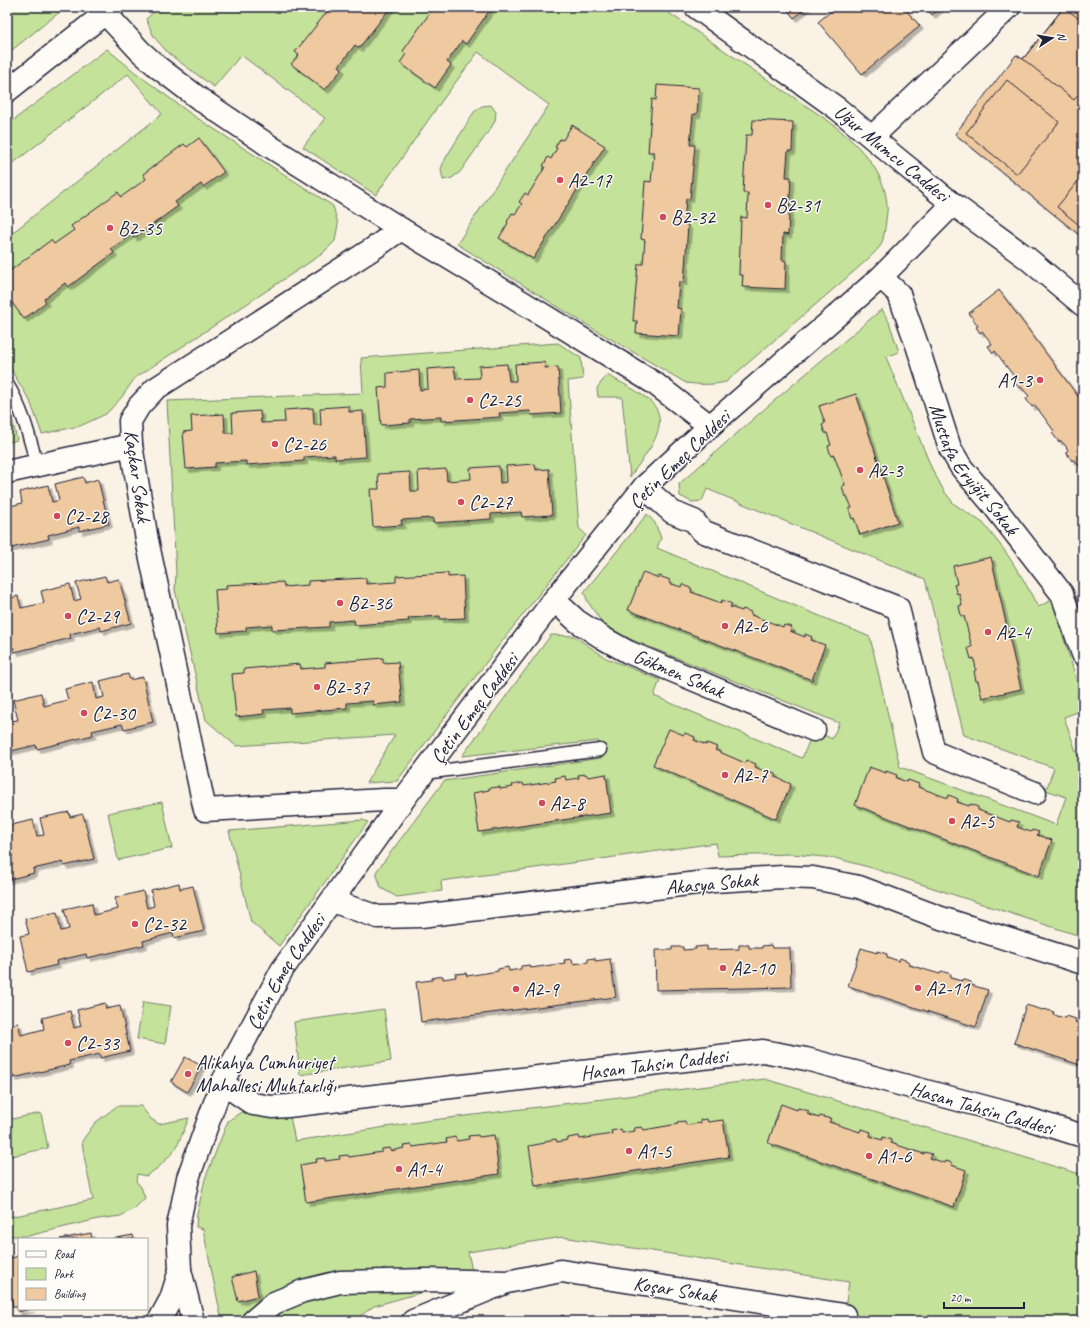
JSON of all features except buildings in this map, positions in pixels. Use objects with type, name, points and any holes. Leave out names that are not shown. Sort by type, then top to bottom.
[{"type":"street","name":"Uğur Mumcu Caddesi","points":[[696,7],[838,109],[953,204],[1027,258],[1082,302]]},
{"type":"street","points":[[872,137],[1009,7]]},
{"type":"street","points":[[7,91],[109,10],[140,51],[159,68],[195,95],[400,229],[654,383],[710,426]]},
{"type":"street","name":"Çetin Emeç Caddesi","points":[[193,1321],[180,1270],[178,1226],[188,1178],[222,1083],[282,970],[403,800],[425,773],[554,600],[644,487],[710,426],[898,262],[953,204]]},
{"type":"street","name":"Kaçkar Sokak","points":[[400,229],[374,248],[155,389],[139,406],[130,421],[131,445],[147,540],[205,810],[403,800]]},
{"type":"street","name":"Mustafa Eryiğit Sokak","points":[[881,277],[898,294],[917,345],[950,448],[961,468],[994,506],[1062,594],[1083,654]]},
{"type":"street","points":[[7,472],[131,445]]},
{"type":"street","points":[[644,487],[672,512],[694,521],[702,531],[898,608],[934,752],[1035,793]]},
{"type":"street","name":"Gökmen Sokak","points":[[554,600],[577,621],[628,652],[814,730]]},
{"type":"street","name":"Akasya Sokak","points":[[332,901],[378,917],[421,916],[714,881],[783,877],[813,878],[859,887],[941,918],[1083,964]]},
{"type":"street","name":"Hasan Tahsin Caddesi","points":[[222,1083],[253,1104],[272,1107],[763,1051],[806,1059],[1015,1115],[1083,1136]]},
{"type":"street","points":[[159,1321],[171,1299],[180,1270]]},
{"type":"street","name":"Koşar Sokak","points":[[413,1321],[507,1282],[561,1271],[844,1315]]},
{"type":"street","name":"Koşar Sokak","points":[[253,1321],[274,1303],[303,1291],[340,1282],[429,1280],[507,1282]]},
{"type":"lane","points":[[7,384],[18,404],[37,465]]},
{"type":"lane","points":[[425,773],[600,750]]},
{"type":"green space","points":[[7,7],[66,7],[7,54]]},
{"type":"green space","points":[[159,7],[660,7],[830,122],[859,148],[875,168],[885,192],[887,209],[882,242],[876,251],[865,262],[726,382],[716,384],[686,383],[592,328],[457,244],[549,105],[478,52],[376,195],[303,147],[325,118],[241,55],[214,87],[169,54],[154,37],[146,19]]},
{"type":"green space","points":[[107,49],[136,73],[191,114],[333,206],[338,224],[335,241],[322,254],[135,378],[121,398],[106,414],[80,426],[42,434],[30,401],[7,363],[7,237],[162,114],[128,74],[7,168],[7,125]]},
{"type":"green space","points":[[491,105],[496,112],[495,121],[491,128],[460,172],[452,178],[443,180],[441,169],[444,161],[474,112],[482,106]]},
{"type":"green space","points":[[882,309],[889,322],[899,352],[886,357],[932,469],[944,491],[954,504],[983,523],[1005,551],[1023,579],[1038,607],[1052,600],[1083,701],[1083,710],[1064,717],[1083,771],[1083,937],[872,868],[835,858],[792,854],[718,856],[716,843],[441,881],[442,891],[397,897],[381,888],[376,872],[444,781],[601,758],[598,741],[462,756],[551,635],[574,636],[606,658],[660,680],[654,696],[802,758],[814,730],[832,739],[839,723],[607,630],[588,602],[584,592],[647,514],[655,523],[661,538],[657,548],[870,637],[900,767],[1056,825],[1066,797],[1046,790],[1054,768],[964,735],[925,579],[707,489],[702,501],[692,502],[680,496],[679,484]]},
{"type":"green space","points":[[558,343],[581,358],[583,379],[568,381],[579,528],[586,535],[506,636],[397,781],[366,783],[395,735],[236,746],[206,720],[175,590],[176,573],[167,401],[363,393],[361,358]]},
{"type":"green space","points":[[607,375],[645,397],[654,406],[659,416],[659,426],[656,437],[644,458],[630,477],[622,397],[598,397],[597,388]]},
{"type":"green space","points":[[7,405],[17,440],[7,443]]},
{"type":"green space","points":[[162,802],[172,848],[118,860],[108,813]]},
{"type":"green space","points":[[363,820],[368,822],[279,946],[251,922],[229,831]]},
{"type":"green space","points":[[143,1002],[171,1006],[165,1044],[137,1039]]},
{"type":"green space","points":[[384,1009],[391,1061],[300,1075],[294,1022]]},
{"type":"green space","points":[[765,1079],[1083,1175],[1083,1321],[843,1321],[849,1282],[563,1237],[468,1252],[474,1280],[430,1290],[374,1306],[360,1316],[357,1321],[223,1321],[221,1317],[203,1229],[196,1227],[197,1214],[205,1179],[228,1121],[253,1104],[288,1106],[295,1141],[425,1121]]},
{"type":"green space","points":[[117,1106],[141,1106],[151,1119],[159,1124],[189,1118],[176,1149],[159,1167],[146,1176],[137,1174],[136,1181],[141,1187],[145,1198],[135,1208],[121,1216],[98,1219],[28,1236],[7,1236],[7,1220],[10,1217],[93,1200],[82,1141],[95,1123]]},
{"type":"green space","points":[[41,1113],[48,1148],[7,1157],[7,1120]]},
{"type":"place","name":"A2-17","points":[[560,180]]},
{"type":"place","name":"B2-31","points":[[768,205]]},
{"type":"place","name":"B2-32","points":[[663,217]]},
{"type":"place","name":"B2-35","points":[[110,228]]},
{"type":"place","name":"A1-3","points":[[1040,380]]},
{"type":"place","name":"C2-25","points":[[470,400]]},
{"type":"place","name":"C2-26","points":[[275,444]]},
{"type":"place","name":"A2-3","points":[[860,470]]},
{"type":"place","name":"C2-27","points":[[461,502]]},
{"type":"place","name":"C2-28","points":[[57,516]]},
{"type":"place","name":"B2-36","points":[[340,603]]},
{"type":"place","name":"C2-29","points":[[68,616]]},
{"type":"place","name":"A2-6","points":[[725,626]]},
{"type":"place","name":"A2-4","points":[[988,632]]},
{"type":"place","name":"B2-37","points":[[317,687]]},
{"type":"place","name":"C2-30","points":[[84,713]]},
{"type":"place","name":"A2-7","points":[[725,775]]},
{"type":"place","name":"A2-8","points":[[542,803]]},
{"type":"place","name":"A2-5","points":[[952,821]]},
{"type":"place","name":"C2-32","points":[[135,924]]},
{"type":"place","name":"A2-10","points":[[723,968]]},
{"type":"place","name":"A2-11","points":[[918,988]]},
{"type":"place","name":"A2-9","points":[[516,989]]},
{"type":"place","name":"C2-33","points":[[68,1043]]},
{"type":"place","name":"Alikahya Cumhuriyet Mahallesi Muhtarlığı","points":[[188,1074]]},
{"type":"place","name":"A1-5","points":[[629,1151]]},
{"type":"place","name":"A1-6","points":[[869,1156]]},
{"type":"place","name":"A1-4","points":[[399,1169]]}]
